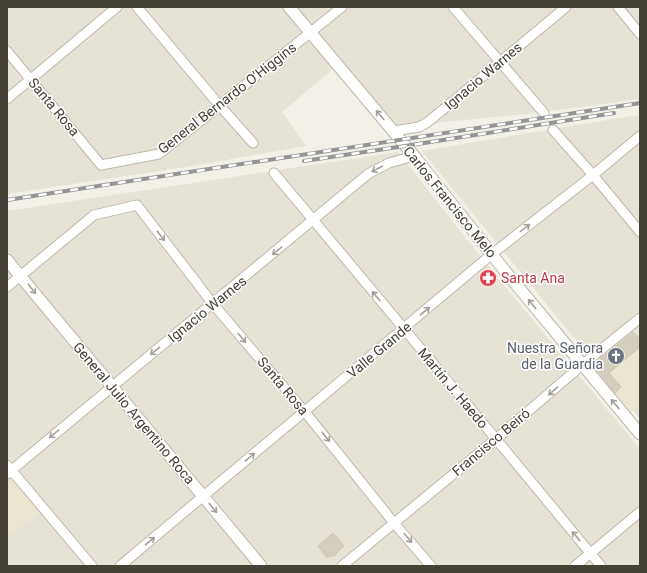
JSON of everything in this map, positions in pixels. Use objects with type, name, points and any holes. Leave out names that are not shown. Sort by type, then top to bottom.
[{"type":"street","points":[[7,99],[117,7]]},
{"type":"street","points":[[137,7],[253,143]]},
{"type":"street","name":"Carlos Francisco Melo","points":[[289,7],[394,131],[582,365],[640,434]]},
{"type":"street","name":"General Bernardo O'Higgins","points":[[102,164],[158,154],[342,7]]},
{"type":"street","points":[[453,7],[544,113]]},
{"type":"street","name":"Ignacio Warnes","points":[[394,131],[419,127],[428,122],[566,7]]},
{"type":"street","points":[[618,7],[640,34]]},
{"type":"street","name":"Santa Rosa","points":[[7,50],[102,164]]},
{"type":"street","points":[[553,130],[593,175],[640,232]]},
{"type":"street","name":"Valle Grande","points":[[120,566],[492,254],[640,136]]},
{"type":"street","name":"Ignacio Warnes","points":[[8,470],[213,304],[368,174],[389,163],[414,156]]},
{"type":"street","name":"Martín J. Haedo","points":[[274,173],[601,566]]},
{"type":"street","name":"Santa Rosa","points":[[21,276],[94,215],[137,205],[213,304],[305,412],[394,523],[431,566]]},
{"type":"street","name":"General Julio Argentino Roca","points":[[7,260],[261,566]]},
{"type":"street","points":[[7,287],[21,276]]},
{"type":"street","name":"Francisco Beiró","points":[[342,566],[640,318]]},
{"type":"street","points":[[8,470],[92,566]]},
{"type":"street","points":[[575,566],[640,512]]},
{"type":"shaded area","points":[[7,7],[282,7],[334,68],[282,112],[306,146],[192,166],[7,194]]},
{"type":"shaded area","points":[[294,7],[640,7],[640,99],[536,113],[393,127]]},
{"type":"shaded area","points":[[637,115],[640,120],[640,419],[422,151]]},
{"type":"shaded area","points":[[398,152],[488,266],[640,449],[640,566],[7,566],[7,211]]},
{"type":"shaded area","points":[[640,347],[640,404],[631,412],[615,393],[621,387],[609,373]]},
{"type":"shaded area","points":[[13,479],[40,513],[11,535],[7,530],[7,484]]},
{"type":"building","name":"Nuestra Señora de la Guardia","points":[[633,332],[640,340],[640,347],[609,373],[621,387],[615,393],[593,365]]},
{"type":"building","points":[[333,533],[344,546],[334,556],[327,558],[318,546]]},
{"type":"railway","points":[[7,200],[640,103]]},
{"type":"railway","points":[[304,161],[614,113]]},
{"type":"place","name":"Santa Ana","points":[[488,278]]},
{"type":"place","name":"Nuestra Señora de la Guardia","points":[[616,356]]}]
